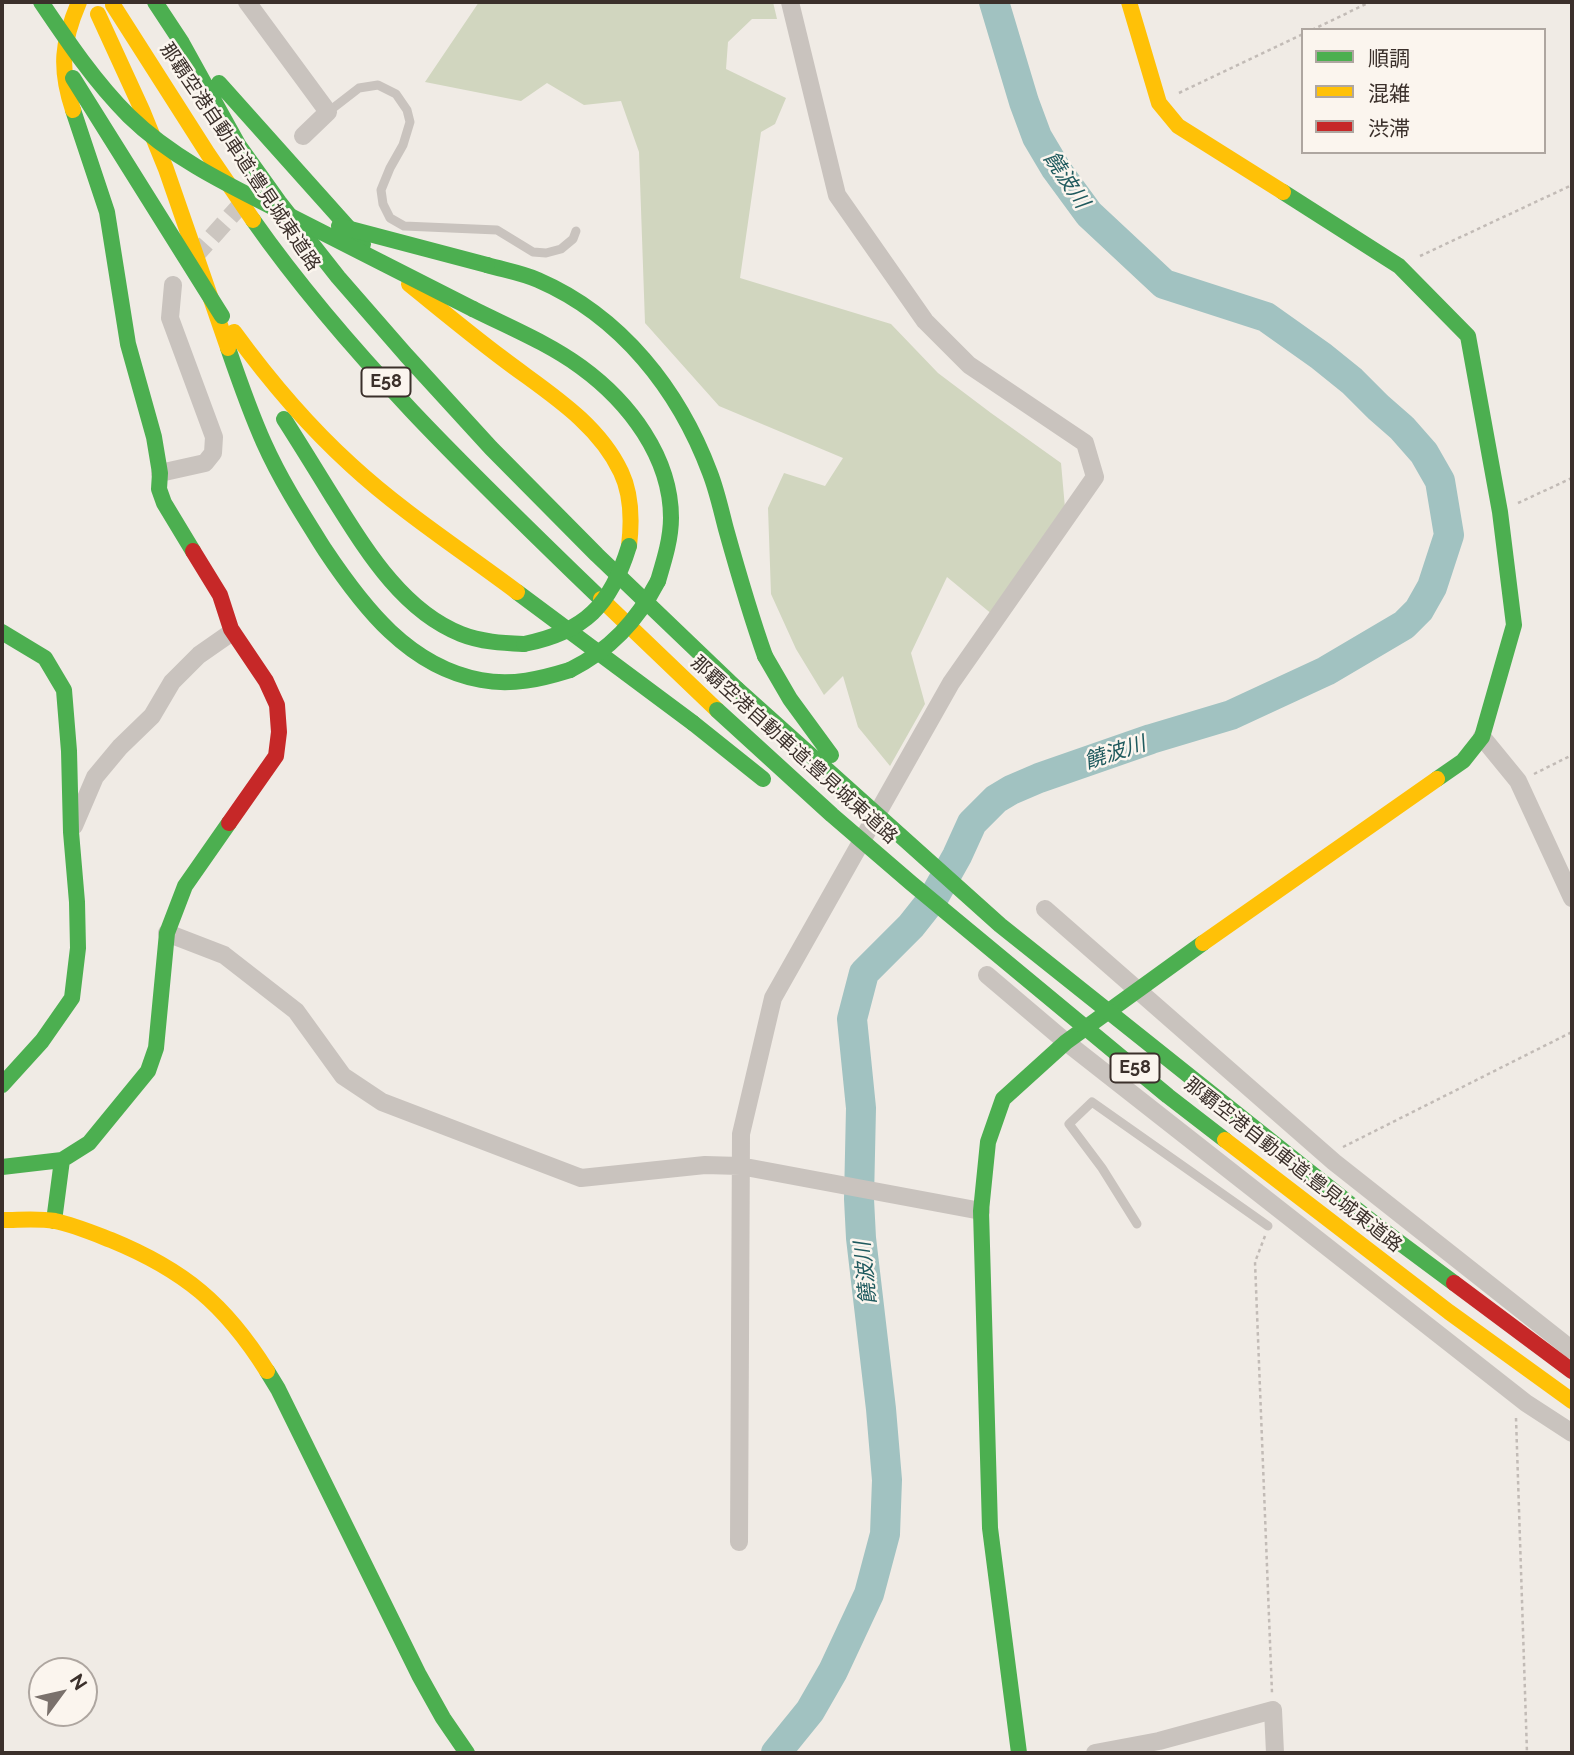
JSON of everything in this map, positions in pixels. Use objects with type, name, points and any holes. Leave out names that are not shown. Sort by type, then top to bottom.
[{"type":"main road","points":[[41,2],[70,46],[105,90],[131,118],[158,141],[181,157],[213,177],[560,353],[618,400],[638,424],[653,449],[663,472],[671,517],[668,546],[658,581],[642,611],[622,635],[594,658],[544,680],[513,683],[479,681],[455,674],[408,648],[361,601],[291,495],[268,453],[226,346],[166,170],[141,106],[98,14]]},
{"type":"main road","points":[[2,1167],[62,1160],[89,1143],[148,1071],[156,1048],[167,933],[184,886],[275,756],[279,732],[276,705],[266,681],[232,632],[220,595],[164,503],[159,489],[160,473],[154,437],[128,344],[107,212],[65,87],[64,52],[70,24],[79,2]]},
{"type":"main road","name":"那覇空港自動車道;豊見城東道路","points":[[155,2],[182,43],[239,146],[279,202],[406,355],[491,448],[597,555],[737,689],[1000,925],[1380,1227],[1572,1371]]},
{"type":"main road","points":[[1019,1753],[990,1528],[981,1211],[988,1142],[1003,1099],[1066,1042],[1136,990],[1462,761],[1482,737],[1514,625],[1500,512],[1468,336],[1399,265],[1178,126],[1159,103],[1129,2]]},
{"type":"main road","name":"那覇空港自動車道;豊見城東道路","points":[[113,5],[212,160],[263,234],[312,297],[469,471],[575,575],[842,824],[1168,1096],[1427,1296],[1572,1401]]},
{"type":"main road","points":[[51,47],[89,103],[381,570],[422,611],[447,628],[467,637],[488,643],[524,644],[555,637],[572,628],[601,605],[616,585],[629,546],[630,502],[622,473],[608,451],[575,413],[459,325],[363,245],[262,129],[182,43]]},
{"type":"main road","points":[[267,203],[538,281],[592,311],[617,331],[659,376],[678,403],[695,436],[710,473],[750,614],[765,656],[790,699],[829,752],[869,793],[1102,993],[1187,1075]]},
{"type":"main road","points":[[222,316],[261,370],[303,419],[373,484],[693,723],[779,792]]},
{"type":"main road","points":[[2,632],[45,658],[64,690],[78,948],[72,998],[43,1041],[2,1085]]},
{"type":"main road","points":[[822,827],[1062,1008]]},
{"type":"main road","points":[[54,1221],[62,1160]]},
{"type":"main road","points":[[2,1220],[54,1221],[129,1246],[187,1279],[214,1302],[237,1327],[278,1389],[419,1675],[467,1753]]},
{"type":"street","points":[[247,2],[328,113],[303,136]]},
{"type":"street","points":[[739,1542],[741,1134],[773,999],[951,683],[1095,477],[1085,443],[970,365],[925,321],[838,195],[790,2]]},
{"type":"street","points":[[160,473],[205,463],[214,453],[214,437],[170,318],[173,285]]},
{"type":"street","points":[[71,832],[95,777],[120,747],[152,716],[172,682],[199,655],[232,632]]},
{"type":"street","points":[[1482,737],[1518,781],[1572,898]]},
{"type":"street","points":[[1045,909],[1334,1162],[1572,1350]]},
{"type":"street","points":[[167,933],[224,955],[296,1011],[343,1076],[382,1102],[581,1178],[705,1165],[740,1166],[981,1211]]},
{"type":"street","points":[[987,975],[1066,1042],[1288,1216],[1521,1398],[1572,1433]]},
{"type":"street","points":[[1288,1216],[1334,1162]]},
{"type":"street","points":[[1521,1398],[1572,1364]]},
{"type":"street","points":[[1096,1753],[1159,1741],[1273,1710],[1275,1753]]},
{"type":"lane","points":[[328,113],[359,88],[378,85],[396,94],[407,110],[410,122],[403,145],[381,190],[383,204],[390,218],[404,226],[497,230],[533,252],[546,253],[561,249],[573,239],[576,231]]},
{"type":"lane","points":[[1137,1224],[1102,1168],[1069,1124],[1092,1102],[1268,1226]]},
{"type":"path","points":[[1316,28],[1370,2]]},
{"type":"path","points":[[1159,103],[1301,35]]},
{"type":"path","points":[[1399,265],[1572,185]]},
{"type":"path","points":[[1500,512],[1572,478]]},
{"type":"path","points":[[1518,781],[1572,755]]},
{"type":"path","points":[[1334,1162],[1342,1147],[1572,1031]]},
{"type":"path","points":[[1268,1226],[1255,1262],[1273,1710]]},
{"type":"path","points":[[1521,1398],[1527,1753]]},
{"type":"green space","points":[[479,2],[773,2],[777,19],[752,19],[728,42],[726,69],[786,98],[775,124],[761,132],[740,278],[891,324],[938,373],[1061,463],[1065,508],[993,615],[947,577],[911,653],[925,704],[890,766],[858,727],[843,676],[824,695],[796,649],[771,594],[768,508],[784,473],[825,486],[843,458],[719,406],[645,323],[639,152],[621,101],[584,105],[547,83],[521,101],[425,82]]},
{"type":"waterway","name":"饒波川","points":[[776,1753],[810,1711],[833,1671],[869,1594],[885,1534],[887,1480],[861,1238],[861,1108],[852,1019],[864,973],[911,926],[934,897],[972,823],[996,799],[1039,778],[1151,739],[1231,715],[1326,671],[1404,625],[1419,610],[1432,587],[1449,535],[1440,481],[1424,453],[1402,428],[1352,381],[1266,317],[1164,284],[1089,214],[1056,169],[1037,137],[994,2]]},
{"type":"tunnel","points":[[194,257],[246,199]]},
{"type":"traffic: fast","points":[[41,2],[105,89],[129,116],[166,147],[228,184],[473,309]]},
{"type":"traffic: fast","points":[[155,2],[182,43],[239,146],[338,277],[491,448],[597,555],[737,689]]},
{"type":"traffic: fast","points":[[73,78],[222,316]]},
{"type":"traffic: fast","points":[[219,83],[363,244]]},
{"type":"traffic: fast","points":[[73,110],[107,212],[128,344],[154,437],[160,473],[159,489],[164,503],[193,551]]},
{"type":"traffic: fast","points":[[1283,192],[1399,266],[1468,336],[1500,512],[1514,625],[1482,737],[1463,761],[1437,779]]},
{"type":"traffic: fast","points":[[253,220],[331,321],[374,370],[463,464],[601,599]]},
{"type":"traffic: fast","points":[[339,226],[487,265]]},
{"type":"traffic: fast","points":[[487,265],[538,280],[568,295],[621,335],[664,385],[682,413],[710,473],[765,656]]},
{"type":"traffic: fast","points":[[473,309],[542,343],[581,367],[615,397],[644,433],[664,474],[669,495],[670,534],[658,581]]},
{"type":"traffic: fast","points":[[228,348],[259,431],[285,484],[355,593],[390,632],[432,662],[455,673],[481,680],[526,681],[570,670]]},
{"type":"traffic: fast","points":[[284,419],[371,556],[386,576],[420,610],[469,637],[524,644]]},
{"type":"traffic: fast","points":[[524,644],[564,632],[593,613],[614,585],[629,546]]},
{"type":"traffic: fast","points":[[570,670],[598,653],[621,633],[641,609],[658,581]]},
{"type":"traffic: fast","points":[[517,592],[693,723]]},
{"type":"traffic: fast","points":[[2,632],[45,658],[64,690],[78,948],[72,998],[42,1041],[2,1085]]},
{"type":"traffic: fast","points":[[765,656],[790,699],[831,755]]},
{"type":"traffic: fast","points":[[737,689],[1000,925],[1380,1228],[1454,1283]]},
{"type":"traffic: fast","points":[[717,710],[911,883],[1225,1140]]},
{"type":"traffic: fast","points":[[693,723],[763,779]]},
{"type":"traffic: fast","points":[[54,1221],[62,1160],[89,1143],[148,1071],[156,1048],[167,933],[185,886],[229,823]]},
{"type":"traffic: fast","points":[[1019,1753],[990,1528],[981,1211],[988,1142],[1003,1099],[1066,1042],[1203,943]]},
{"type":"traffic: fast","points":[[2,1167],[62,1160]]},
{"type":"traffic: fast","points":[[267,1371],[419,1675],[467,1753]]},
{"type":"traffic: slow","points":[[73,110],[66,81],[64,55],[79,2]]},
{"type":"traffic: slow","points":[[1129,2],[1159,103],[1178,126],[1283,192]]},
{"type":"traffic: slow","points":[[113,5],[253,220]]},
{"type":"traffic: slow","points":[[98,14],[166,169],[228,348]]},
{"type":"traffic: slow","points":[[409,284],[569,408],[598,437],[621,472],[627,490],[631,518],[629,546]]},
{"type":"traffic: slow","points":[[234,332],[289,402],[351,465],[411,515],[517,592]]},
{"type":"traffic: slow","points":[[601,599],[717,710]]},
{"type":"traffic: slow","points":[[1203,943],[1437,779]]},
{"type":"traffic: slow","points":[[1225,1140],[1449,1312],[1572,1401]]},
{"type":"traffic: slow","points":[[2,1220],[55,1221],[111,1240],[160,1264],[201,1292],[218,1308],[235,1326],[267,1371]]},
{"type":"traffic: jam","points":[[193,551],[220,595],[231,629],[266,681],[277,705],[279,732],[276,756],[229,823]]},
{"type":"traffic: jam","points":[[1454,1283],[1572,1371]]}]
